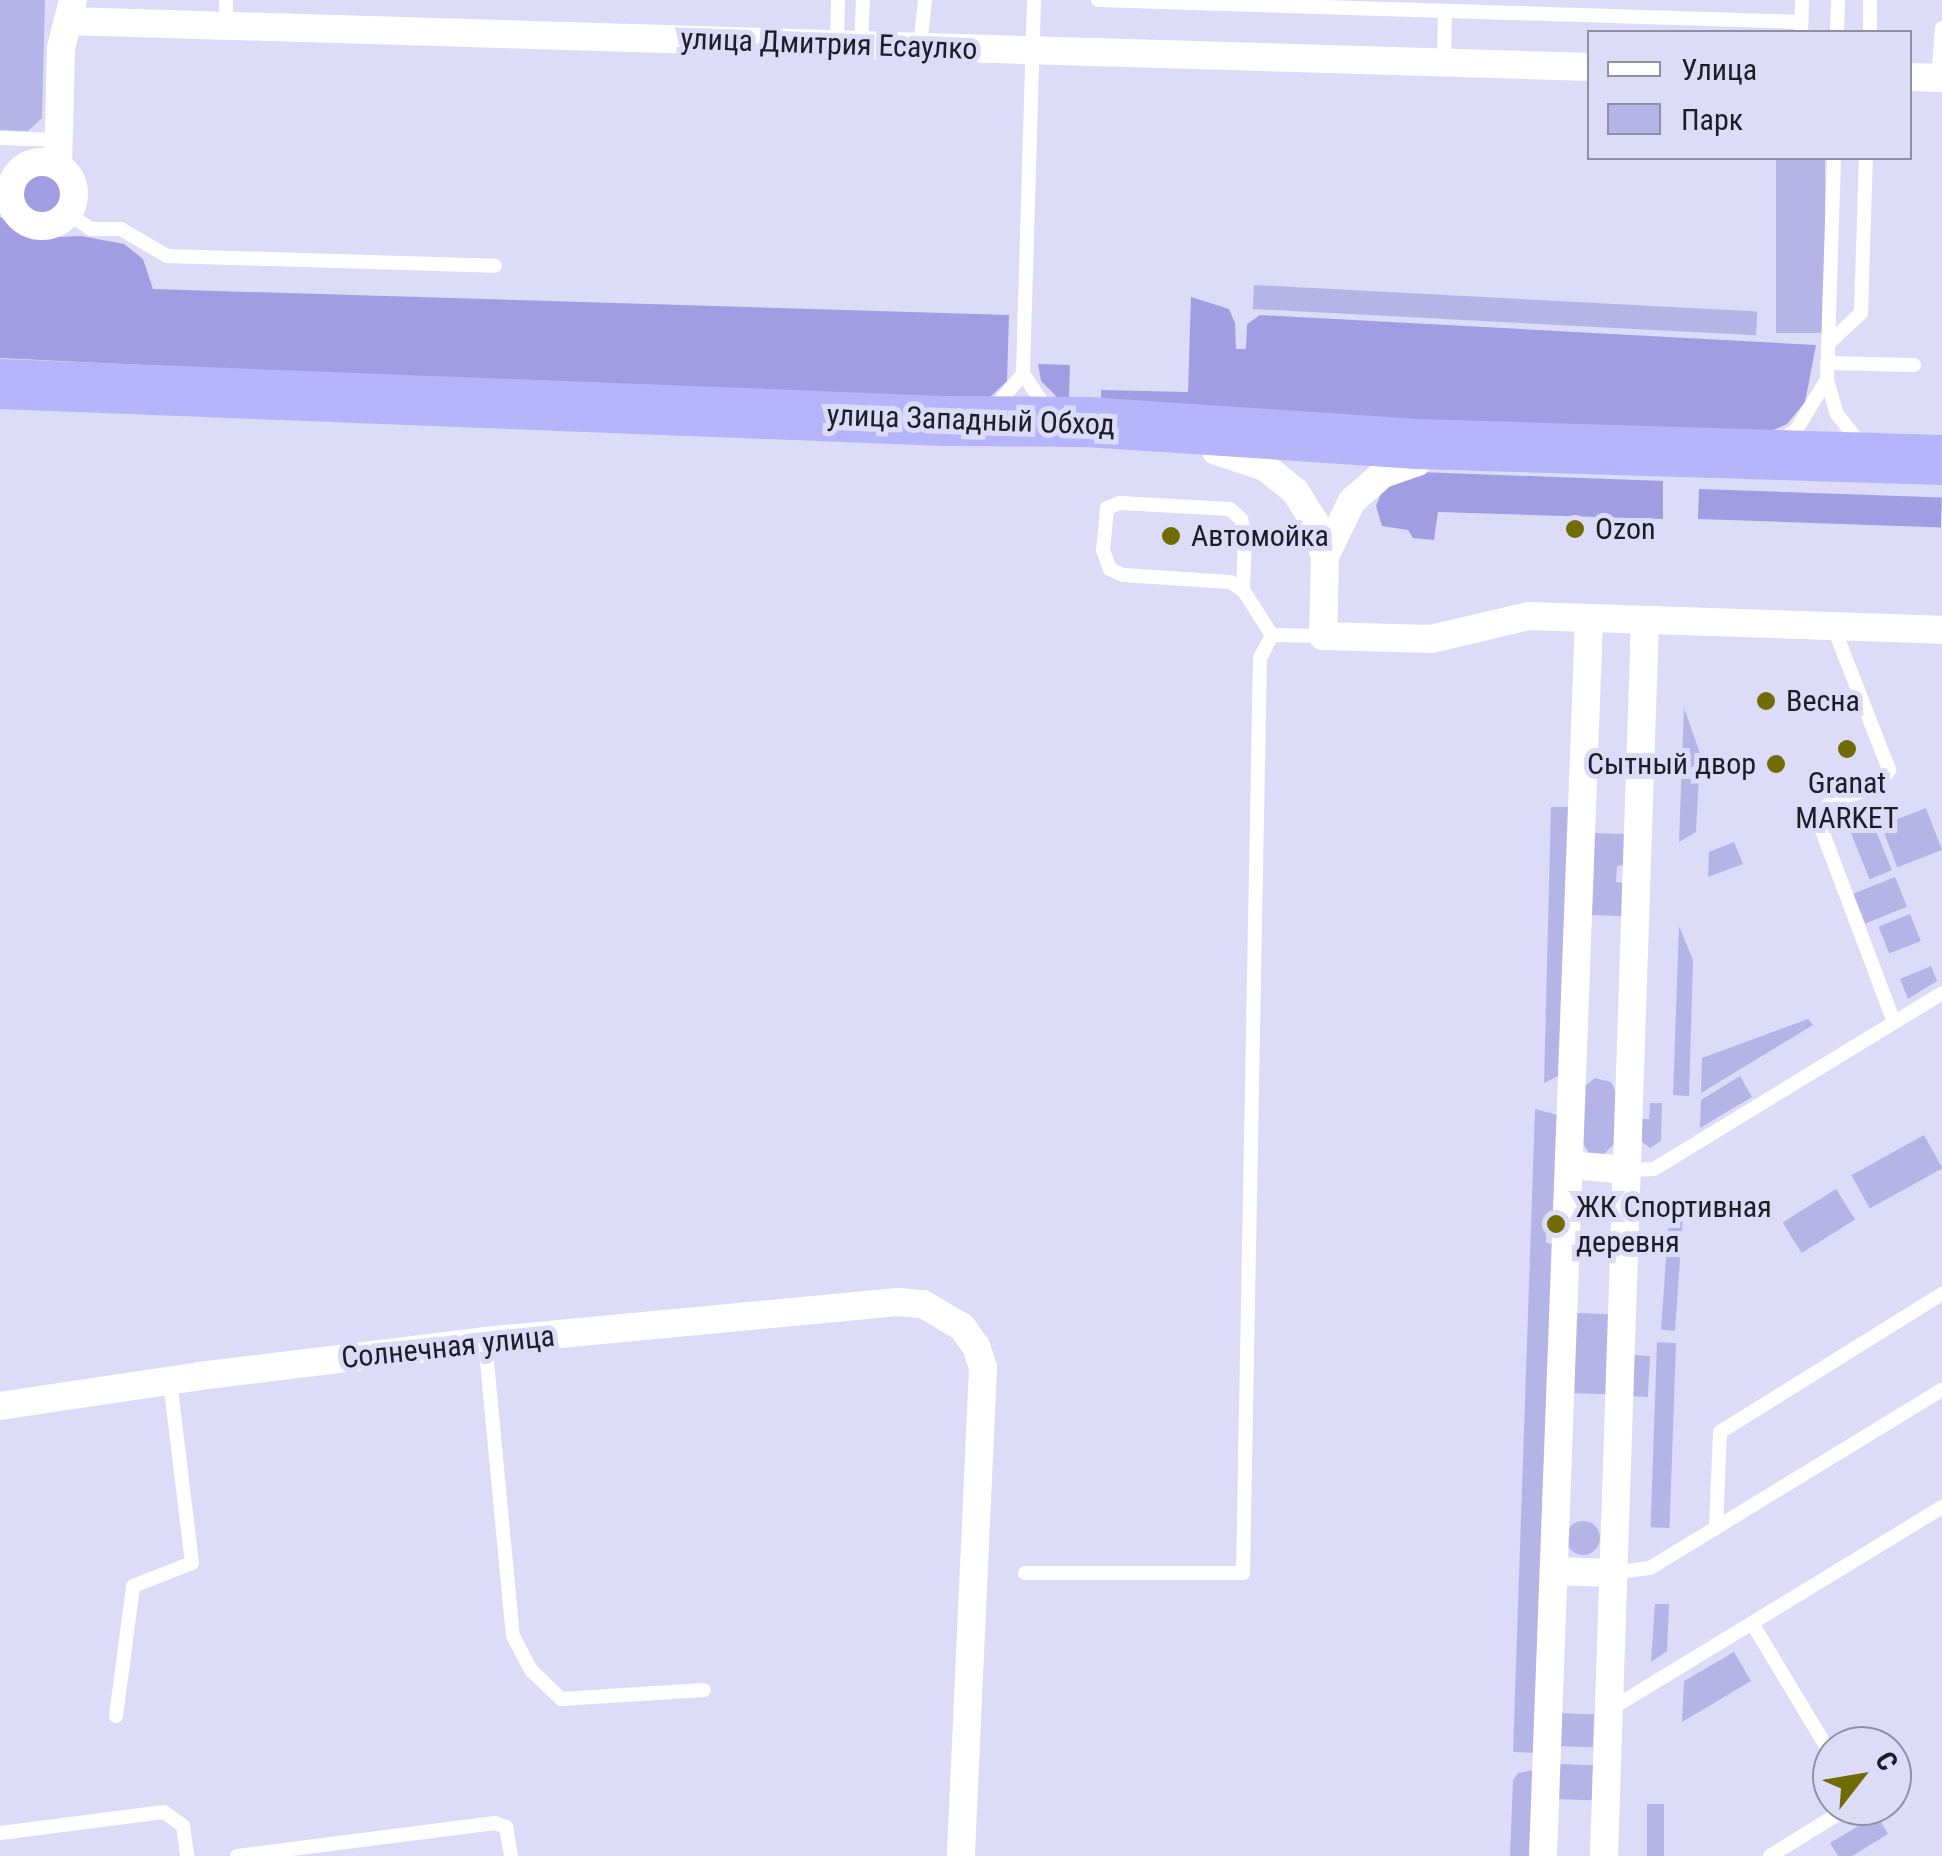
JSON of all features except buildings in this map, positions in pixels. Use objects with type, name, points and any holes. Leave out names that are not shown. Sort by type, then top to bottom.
[{"type":"highway","name":"улица Западный Обход","points":[[0,384],[1226,428],[1418,444],[1942,460]]},
{"type":"highway","name":"улица Западный Обход","points":[[0,411],[1216,451],[1942,483]]},
{"type":"street","name":"улица Дмитрия Есаулко","points":[[71,10],[226,13],[849,45],[1587,68]]},
{"type":"street","points":[[58,153],[27,166],[13,181],[6,199],[21,219],[40,226],[60,222],[68,214],[75,194],[58,153],[61,48],[71,10]]},
{"type":"street","points":[[1216,451],[1265,467],[1296,491],[1314,521],[1325,556],[1323,636],[1431,640],[1530,616],[1942,630]]},
{"type":"street","points":[[1325,556],[1352,501],[1383,474],[1416,462]]},
{"type":"street","points":[[1543,1856],[1590,618]]},
{"type":"street","points":[[1604,1856],[1645,620]]},
{"type":"street","points":[[1569,1165],[1627,1170]]},
{"type":"street","name":"Солнечная улица","points":[[0,1406],[170,1380],[485,1341],[898,1302],[923,1304],[962,1328],[976,1346],[983,1368],[961,1856]]},
{"type":"street","points":[[1554,1571],[1613,1573]]},
{"type":"lane","points":[[838,0],[849,45]]},
{"type":"lane","points":[[849,45],[863,0]]},
{"type":"lane","points":[[920,47],[925,0]]},
{"type":"lane","points":[[1034,0],[1024,374],[1050,413],[1064,422]]},
{"type":"lane","points":[[1098,0],[1250,2],[1802,27],[1802,0]]},
{"type":"lane","points":[[1468,11],[1486,0]]},
{"type":"lane","points":[[1838,0],[1838,30]]},
{"type":"lane","points":[[1870,0],[1870,30]]},
{"type":"lane","points":[[1444,63],[1446,10]]},
{"type":"lane","points":[[1930,78],[1942,28]]},
{"type":"lane","points":[[0,138],[58,153]]},
{"type":"lane","points":[[1834,160],[1826,380],[1845,429],[1886,458]]},
{"type":"lane","points":[[1828,344],[1862,312],[1866,160]]},
{"type":"lane","points":[[68,214],[91,228],[121,230],[167,256],[495,266]]},
{"type":"lane","points":[[1827,362],[1914,365]]},
{"type":"lane","points":[[968,421],[1000,402],[1024,374]]},
{"type":"lane","points":[[1759,454],[1796,430],[1826,380]]},
{"type":"lane","points":[[1243,590],[1245,536],[1241,518],[1230,508],[1120,504],[1106,508],[1103,550],[1110,569],[1123,575],[1230,582],[1243,590],[1272,635]]},
{"type":"lane","points":[[1833,626],[1890,770],[1879,784],[1828,805],[1818,820],[1894,1022]]},
{"type":"lane","points":[[1272,635],[1323,636]]},
{"type":"lane","points":[[1025,1573],[1243,1574],[1260,658],[1272,635]]},
{"type":"lane","points":[[1627,1170],[1654,1169],[1942,993]]},
{"type":"lane","points":[[1716,1528],[1720,1432],[1942,1294]]},
{"type":"lane","points":[[485,1341],[512,1636],[532,1671],[561,1699],[704,1690]]},
{"type":"lane","points":[[116,1716],[133,1586],[192,1562],[170,1380]]},
{"type":"lane","points":[[1613,1573],[1650,1568],[1942,1390]]},
{"type":"lane","points":[[1609,1710],[1942,1507]]},
{"type":"lane","points":[[1752,1623],[1814,1726]]},
{"type":"lane","points":[[0,1832],[164,1812],[183,1826],[186,1856]]},
{"type":"lane","points":[[237,1856],[495,1824],[506,1828],[511,1856]]},
{"type":"lane","points":[[1770,1856],[1818,1826]]},
{"type":"green space","points":[[0,0],[45,0],[42,118],[28,131],[0,130]]},
{"type":"green space","points":[[1776,160],[1825,160],[1825,333],[1776,333]]},
{"type":"green space","points":[[1254,285],[1757,311],[1756,335],[1253,309]]},
{"type":"green space","points":[[1684,708],[1700,753],[1696,832],[1679,842]]},
{"type":"green space","points":[[1551,807],[1575,807],[1562,1074],[1544,1083]]},
{"type":"green space","points":[[1926,808],[1942,850],[1897,867],[1881,825]]},
{"type":"green space","points":[[1872,821],[1892,870],[1870,879],[1850,830]]},
{"type":"green space","points":[[1593,833],[1625,834],[1624,865],[1617,866],[1616,882],[1623,883],[1622,916],[1590,915]]},
{"type":"green space","points":[[1734,842],[1743,864],[1708,877],[1709,852]]},
{"type":"green space","points":[[1895,877],[1907,907],[1865,924],[1853,894]]},
{"type":"green space","points":[[1910,914],[1921,941],[1889,954],[1878,927]]},
{"type":"green space","points":[[1679,926],[1693,960],[1689,1096],[1673,1095]]},
{"type":"green space","points":[[1931,966],[1937,981],[1908,999],[1900,979]]},
{"type":"green space","points":[[1808,1019],[1813,1025],[1701,1093],[1702,1058]]},
{"type":"green space","points":[[1740,1076],[1752,1097],[1700,1128],[1701,1100]]},
{"type":"green space","points":[[1595,1078],[1611,1082],[1616,1093],[1615,1143],[1602,1156],[1589,1153],[1582,1142],[1585,1086]]},
{"type":"green space","points":[[1650,1103],[1662,1103],[1661,1141],[1650,1148],[1640,1140],[1641,1119],[1649,1119]]},
{"type":"green space","points":[[1535,1109],[1558,1115],[1557,1214],[1546,1214],[1546,1243],[1555,1244],[1538,1753],[1513,1752]]},
{"type":"green space","points":[[1924,1135],[1942,1168],[1870,1208],[1851,1175]]},
{"type":"green space","points":[[1836,1189],[1855,1220],[1802,1253],[1783,1222]]},
{"type":"green space","points":[[1670,1202],[1684,1203],[1675,1331],[1661,1330]]},
{"type":"green space","points":[[1575,1313],[1611,1314],[1608,1394],[1572,1393]]},
{"type":"green space","points":[[1657,1342],[1676,1343],[1670,1528],[1651,1527]]},
{"type":"green space","points":[[1632,1355],[1650,1356],[1648,1397],[1630,1396]]},
{"type":"green space","points":[[1583,1521],[1595,1526],[1600,1538],[1595,1550],[1583,1555],[1571,1550],[1566,1538],[1571,1526]]},
{"type":"green space","points":[[1655,1604],[1669,1604],[1667,1651],[1651,1662]]},
{"type":"green space","points":[[1734,1652],[1751,1681],[1682,1722],[1684,1681]]},
{"type":"green space","points":[[1558,1713],[1594,1714],[1593,1747],[1557,1746]]},
{"type":"green space","points":[[1557,1764],[1593,1765],[1592,1800],[1556,1799]]},
{"type":"green space","points":[[1533,1770],[1539,1856],[1510,1856],[1513,1780],[1518,1773]]},
{"type":"green space","points":[[1647,1804],[1664,1804],[1664,1856],[1647,1856]]},
{"type":"green space","points":[[1859,1826],[1883,1826],[1888,1834],[1852,1856],[1838,1856],[1830,1843]]},
{"type":"shaded area","points":[[42,174],[57,180],[63,195],[57,210],[42,216],[27,210],[21,195],[27,180]]},
{"type":"shaded area","points":[[0,217],[37,238],[81,236],[124,244],[143,259],[153,289],[1009,315],[1007,381],[988,399],[595,387],[0,358]]},
{"type":"shaded area","points":[[1191,297],[1229,309],[1235,323],[1236,349],[1246,349],[1247,324],[1260,315],[1816,345],[1805,402],[1787,424],[1769,432],[1090,408],[1061,401],[1041,381],[1038,364],[1070,365],[1069,397],[1101,398],[1101,390],[1188,392]]},
{"type":"shaded area","points":[[1420,472],[1663,481],[1663,519],[1438,512],[1434,540],[1413,538],[1408,530],[1382,526],[1376,506],[1383,489]]},
{"type":"shaded area","points":[[1699,489],[1942,497],[1941,527],[1698,519]]},
{"type":"place","name":"Ozon","points":[[1575,529]]},
{"type":"place","name":"Автомойка","points":[[1171,536]]},
{"type":"place","name":"Весна","points":[[1766,701]]},
{"type":"place","name":"Granat MARKET","points":[[1847,749]]},
{"type":"place","name":"Сытный двор","points":[[1776,764]]},
{"type":"place","name":"ЖК Спортивная деревня","points":[[1556,1224]]}]
